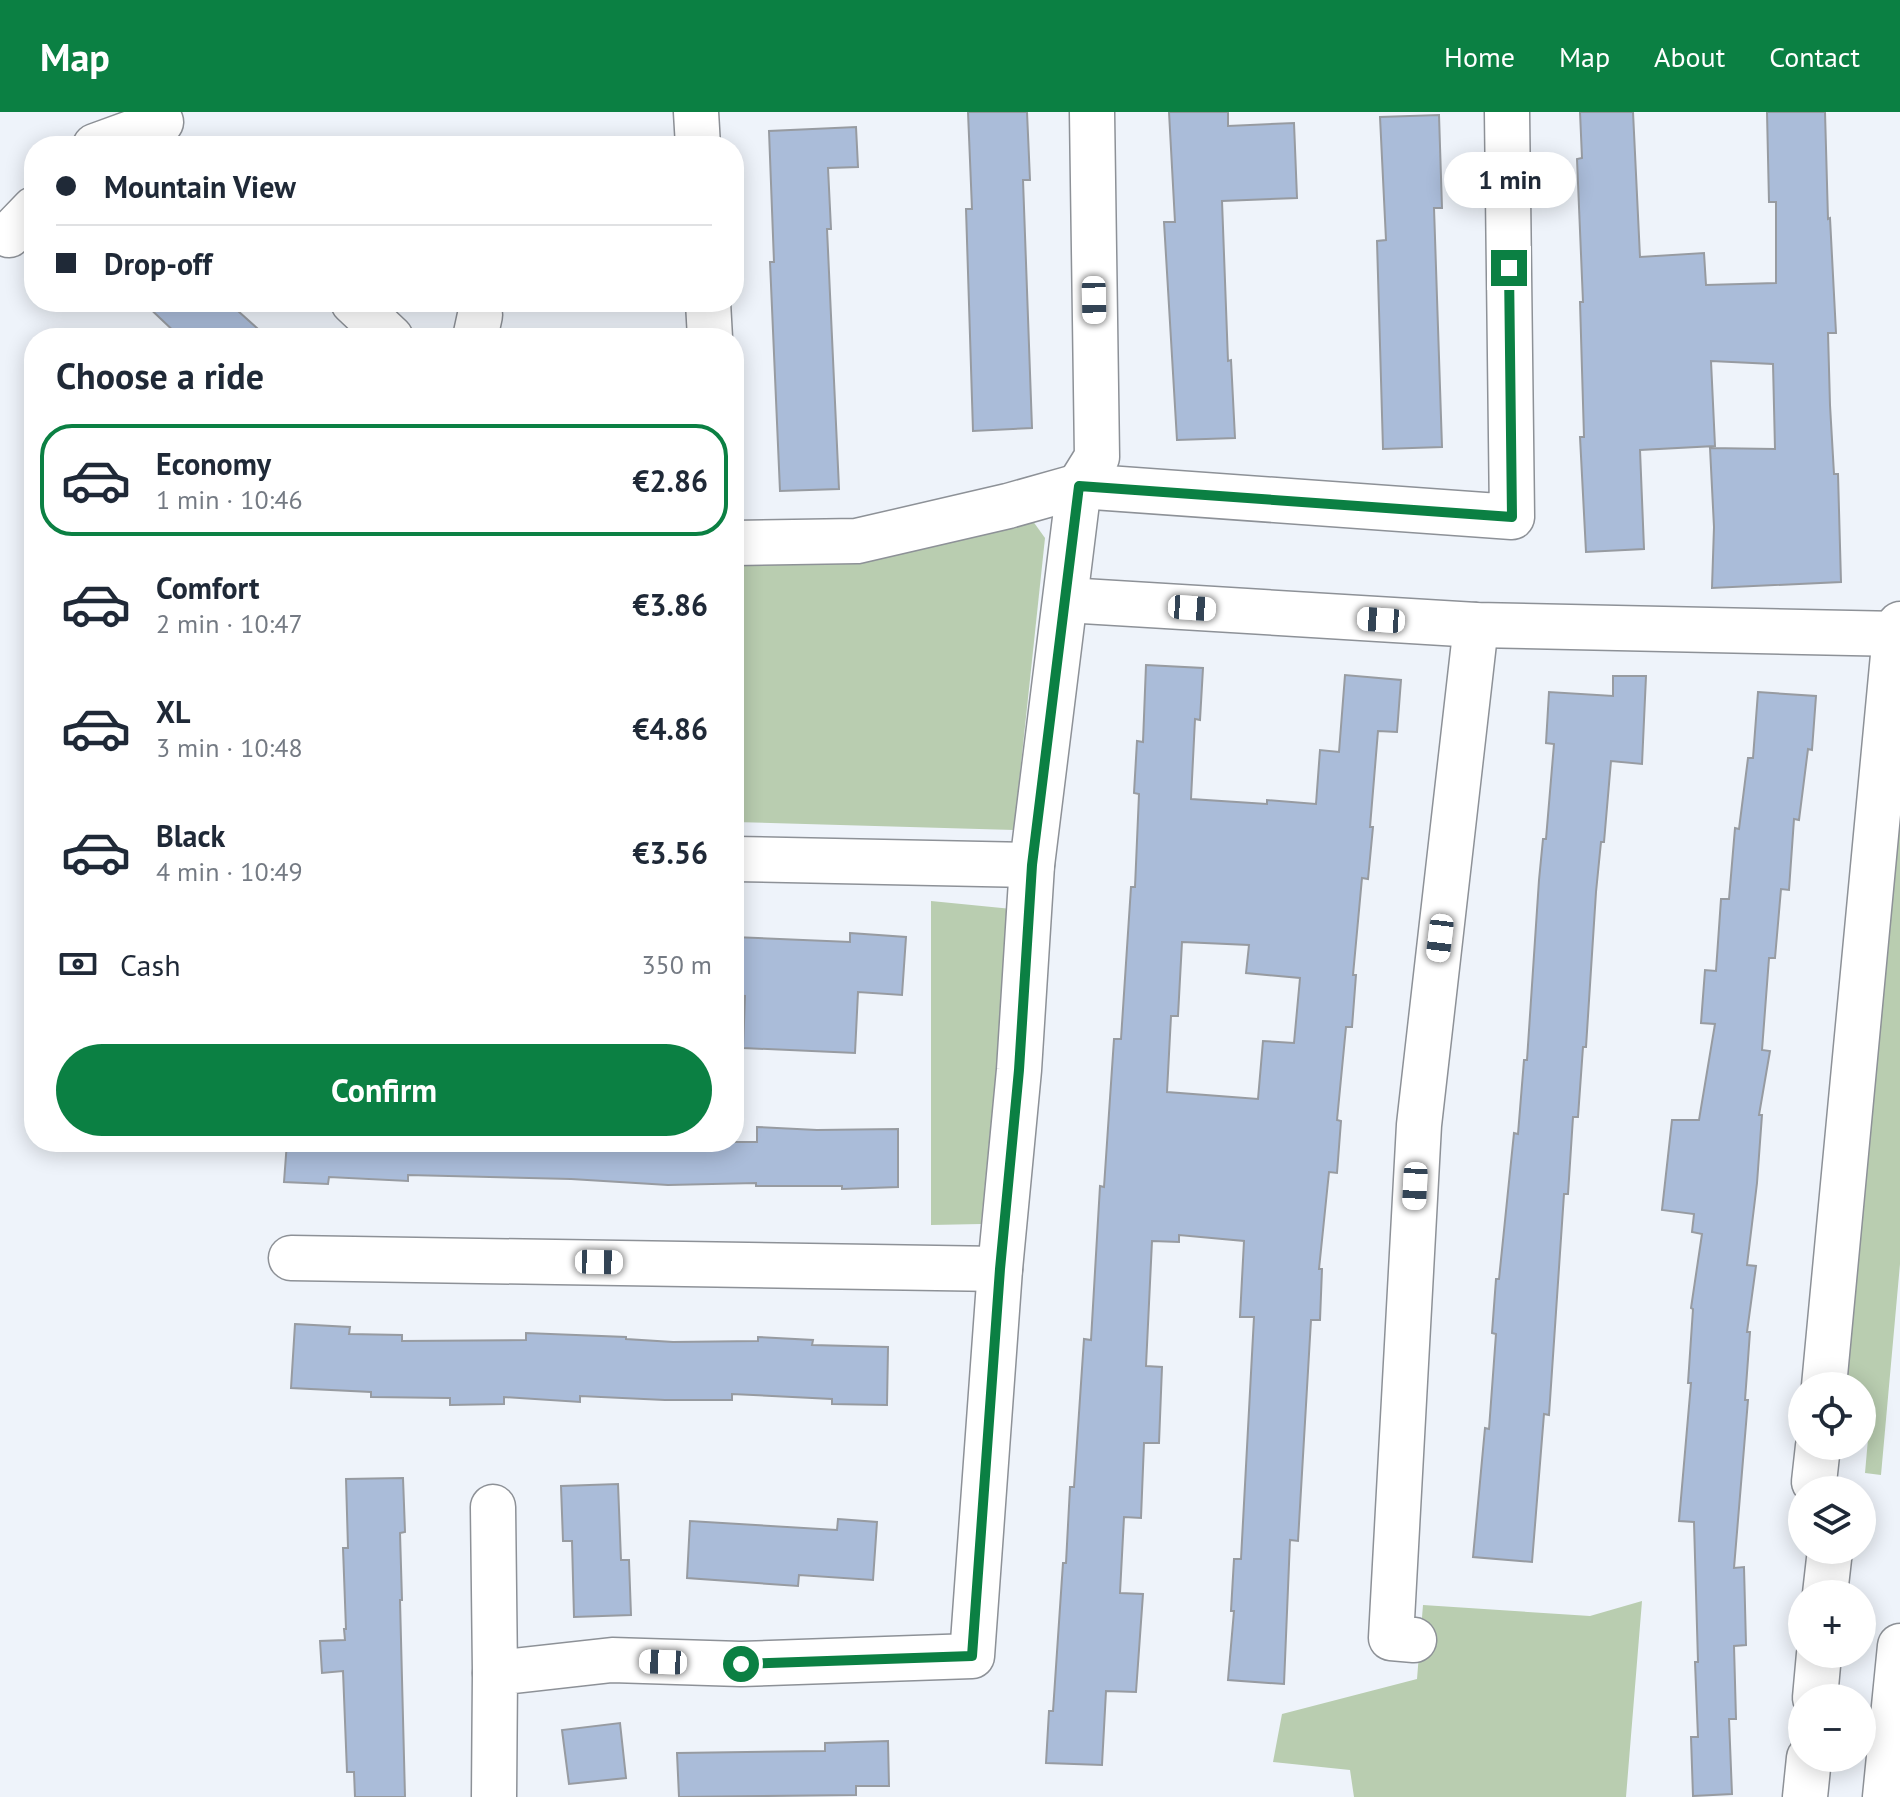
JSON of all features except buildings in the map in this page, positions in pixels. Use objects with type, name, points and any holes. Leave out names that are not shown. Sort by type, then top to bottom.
[{"type":"street","points":[[696,112],[697,136]]},
{"type":"street","points":[[495,1673],[612,1660],[741,1664],[972,1656],[1000,1269],[1019,1070],[1032,865],[1079,486],[1097,457],[1092,112]]},
{"type":"street","points":[[744,543],[857,541],[1079,486],[1512,517],[1507,112]]},
{"type":"street","points":[[135,136],[171,127]]},
{"type":"street","points":[[364,312],[380,328]]},
{"type":"street","points":[[1066,600],[1476,625],[1898,630],[1825,1372]]},
{"type":"street","points":[[1414,1640],[1391,1638],[1419,1125],[1476,625]]},
{"type":"street","points":[[744,859],[1032,865]]},
{"type":"street","points":[[291,1258],[1000,1269]]},
{"type":"street","points":[[493,1507],[494,1797]]},
{"type":"street","points":[[1885,1797],[1900,1646]]},
{"type":"street","points":[[1805,1797],[1808,1772]]},
{"type":"green space","points":[[1030,517],[1045,538],[1014,830],[744,822],[744,560]]},
{"type":"green space","points":[[1900,777],[1900,1264],[1881,1475],[1865,1473],[1866,1460],[1876,1460],[1876,1372],[1844,1372]]},
{"type":"green space","points":[[931,901],[1012,909],[981,1224],[931,1225]]},
{"type":"green space","points":[[1642,1601],[1626,1797],[1354,1797],[1350,1770],[1273,1762],[1282,1714],[1417,1679],[1423,1605],[1590,1616]]},
{"type":"route","points":[[741,1664],[972,1656],[1000,1269],[1019,1070],[1032,865],[1079,486],[1512,517],[1509,268]]}]
